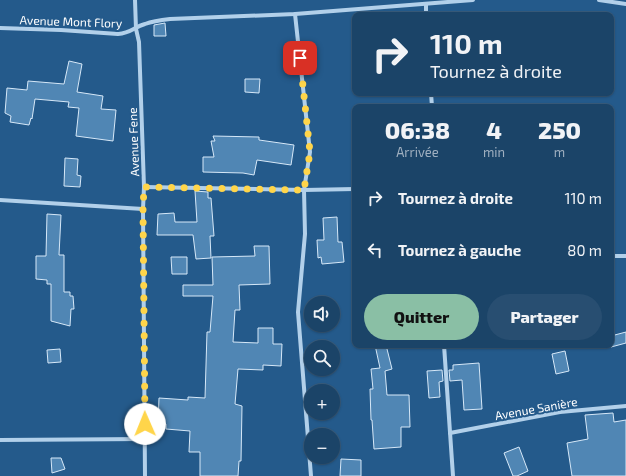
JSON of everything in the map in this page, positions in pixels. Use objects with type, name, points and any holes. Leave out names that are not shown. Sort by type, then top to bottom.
[{"type":"street","name":"Avenue Fene","points":[[135,0],[136,29],[139,42],[144,187],[145,476]]},
{"type":"street","name":"Avenue Mont Flory","points":[[0,28],[118,34],[127,33],[136,29],[142,24],[152,21],[294,14],[426,5],[473,0]]},
{"type":"street","points":[[599,0],[626,4]]},
{"type":"street","points":[[426,5],[426,12]]},
{"type":"street","points":[[294,14],[310,144],[310,159],[304,190],[305,234],[298,312],[311,476]]},
{"type":"street","points":[[144,187],[304,190],[352,189]]},
{"type":"street","points":[[0,200],[143,209]]},
{"type":"street","points":[[614,256],[626,256]]},
{"type":"street","points":[[444,348],[453,476]]},
{"type":"street","name":"Avenue Sanière","points":[[450,433],[560,412],[626,406]]},
{"type":"street","points":[[0,440],[145,439]]},
{"type":"building","points":[[165,23],[166,36],[154,36],[154,25]]},
{"type":"building","points":[[69,61],[82,64],[77,92],[103,96],[101,109],[116,110],[113,141],[76,136],[79,108],[68,107],[69,102],[35,99],[32,119],[31,118],[29,125],[10,122],[11,116],[5,113],[7,88],[27,90],[28,81],[64,84]]},
{"type":"building","points":[[245,79],[260,79],[259,93],[245,92]]},
{"type":"building","points":[[213,136],[259,137],[259,140],[294,145],[291,165],[257,160],[254,175],[243,173],[203,172],[203,157],[214,157],[211,141],[215,141]]},
{"type":"building","points":[[65,158],[78,159],[77,175],[81,176],[80,187],[64,186]]},
{"type":"building","points":[[195,191],[208,192],[208,198],[211,198],[214,236],[210,236],[211,258],[196,259],[193,235],[157,235],[158,214],[174,213],[175,222],[197,222]]},
{"type":"building","points":[[47,214],[61,215],[59,255],[64,255],[64,292],[70,292],[70,296],[73,296],[74,309],[71,309],[70,326],[51,321],[51,284],[47,284],[47,280],[36,279],[36,256],[46,256]]},
{"type":"building","points":[[337,217],[338,242],[342,242],[344,262],[322,264],[321,257],[318,258],[317,240],[324,240],[323,218]]},
{"type":"building","points":[[254,246],[269,246],[270,284],[239,285],[240,310],[235,310],[233,342],[258,343],[258,328],[273,328],[273,344],[282,344],[281,366],[263,365],[263,370],[238,369],[235,404],[242,406],[241,461],[239,461],[238,476],[200,476],[200,452],[189,452],[190,431],[166,429],[166,424],[158,423],[159,398],[188,400],[188,397],[205,398],[207,332],[210,332],[213,296],[183,296],[183,285],[213,285],[212,257],[255,256]]},
{"type":"building","points":[[171,257],[187,257],[187,274],[172,274]]},
{"type":"building","points":[[626,332],[626,343],[614,346],[614,335]]},
{"type":"building","points":[[376,348],[387,348],[392,369],[385,371],[387,395],[409,395],[410,427],[401,427],[401,447],[374,449],[371,420],[370,389],[373,389],[371,369],[380,368]]},
{"type":"building","points":[[60,349],[61,362],[48,363],[47,350]]},
{"type":"building","points":[[565,351],[569,371],[556,374],[552,354]]},
{"type":"building","points":[[479,363],[482,409],[464,410],[462,380],[450,381],[449,370],[453,370],[453,365]]},
{"type":"building","points":[[442,370],[443,381],[439,382],[440,397],[429,398],[427,371]]},
{"type":"building","points":[[613,413],[614,422],[626,420],[626,476],[572,476],[567,443],[588,439],[585,415]]},
{"type":"building","points":[[519,447],[528,471],[517,476],[513,476],[504,453]]},
{"type":"building","points":[[51,458],[61,458],[65,469],[52,473]]},
{"type":"building","points":[[341,459],[361,460],[361,476],[340,476]]},
{"type":"route","points":[[145,424],[144,187],[304,190],[310,159],[310,144],[300,58]]}]
